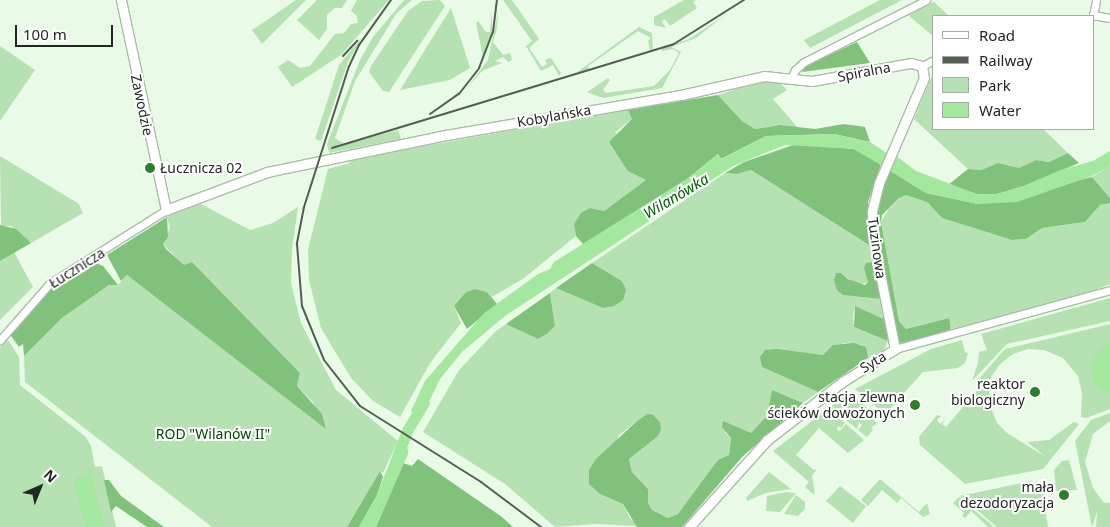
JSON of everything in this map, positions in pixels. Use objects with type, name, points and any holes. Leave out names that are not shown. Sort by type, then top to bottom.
[{"type":"street","name":"Zawodzie","points":[[120,0],[166,210]]},
{"type":"street","points":[[791,79],[794,70],[804,62],[926,0]]},
{"type":"street","points":[[1093,15],[1096,0]]},
{"type":"street","points":[[1095,16],[1110,18]]},
{"type":"street","name":"Spiralna","points":[[791,79],[812,82],[911,63],[922,66],[932,61]]},
{"type":"street","name":"Tuzinowa","points":[[895,350],[872,226],[875,197],[884,170],[924,78],[922,66]]},
{"type":"street","name":"Kobylańska","points":[[166,210],[251,177],[316,161],[681,95],[764,76],[791,79]]},
{"type":"street","name":"Łucznicza","points":[[0,340],[50,283],[166,210]]},
{"type":"street","name":"Syta","points":[[690,527],[767,440],[842,382],[895,350],[1110,290]]},
{"type":"green space","points":[[296,0],[306,0],[262,44],[252,30]]},
{"type":"green space","points":[[317,0],[347,0],[342,8],[335,8],[327,15],[327,29],[319,40],[297,20]]},
{"type":"green space","points":[[357,0],[389,0],[341,55],[292,87],[278,67],[288,60],[300,68],[310,66],[335,34],[344,33],[351,24],[358,23],[357,16],[351,11]]},
{"type":"green space","points":[[404,0],[412,0],[396,14],[355,81],[335,138],[343,143],[330,148],[398,130],[401,139],[329,153],[327,144],[360,60],[373,37]]},
{"type":"green space","points":[[440,0],[445,6],[389,92],[383,91],[369,72],[371,66],[408,11],[422,1]]},
{"type":"green space","points":[[503,0],[512,0],[539,39],[529,48],[542,67],[547,64],[545,60],[551,58],[561,73],[559,76],[553,65],[541,71],[526,46],[532,41]]},
{"type":"green space","points":[[684,0],[696,0],[693,2],[697,8],[670,26],[665,19],[662,22],[666,28],[654,25],[654,17]]},
{"type":"green space","points":[[880,0],[902,0],[810,48],[804,40]]},
{"type":"green space","points":[[934,2],[948,15],[932,15],[932,35],[908,15]]},
{"type":"green space","points":[[451,8],[470,68],[450,80],[400,90]]},
{"type":"green space","points":[[492,11],[492,31],[483,57],[476,23],[478,21],[486,32],[490,32]]},
{"type":"green space","points":[[498,12],[497,28],[493,42],[503,55],[510,53],[512,60],[508,62],[503,57],[495,61],[502,63],[482,71],[466,89],[488,60]]},
{"type":"green space","points":[[725,15],[696,38],[671,47],[681,52],[662,88],[603,98],[587,92],[608,78],[610,80],[603,90],[606,93],[654,86],[670,70],[679,53],[673,49],[661,51],[663,48],[689,39]]},
{"type":"green space","points":[[639,27],[652,33],[653,49],[650,50],[648,41],[651,38],[638,31],[588,66],[589,69],[576,73]]},
{"type":"green space","points":[[362,37],[348,62],[321,141],[315,139],[339,65]]},
{"type":"green space","points":[[0,46],[35,70],[0,121]]},
{"type":"green space","points":[[932,76],[932,130],[1044,130],[1068,153],[1049,162],[1036,160],[1019,168],[998,163],[981,170],[968,169],[914,119]]},
{"type":"green space","points":[[768,79],[780,83],[787,90],[773,99],[798,128],[780,125],[755,129],[742,121],[718,95]]},
{"type":"green space","points":[[628,110],[632,119],[615,132],[646,180],[604,211],[590,208],[574,224],[576,236],[524,278],[492,297],[487,292],[475,289],[466,292],[454,306],[461,323],[430,363],[400,417],[373,401],[351,378],[321,328],[309,280],[308,250],[328,169],[350,163],[349,159]]},
{"type":"green space","points":[[0,156],[79,204],[83,213],[31,243],[11,226],[1,226]]},
{"type":"green space","points":[[1110,166],[1110,198],[1092,177]]},
{"type":"green space","points":[[751,170],[869,245],[872,262],[866,263],[868,282],[859,285],[840,273],[844,295],[881,299],[884,319],[855,306],[853,316],[854,327],[888,341],[883,352],[868,358],[862,345],[844,343],[823,355],[794,352],[762,367],[818,392],[803,403],[772,390],[768,416],[751,433],[725,432],[731,438],[729,455],[678,514],[668,518],[652,510],[648,503],[648,489],[632,472],[629,459],[657,437],[647,414],[637,421],[619,435],[600,494],[623,504],[631,520],[653,527],[596,524],[555,527],[505,484],[423,432],[459,370],[496,331],[506,324],[538,339],[547,334],[555,326],[550,293],[556,288],[603,308],[622,281],[592,263],[725,173],[737,174]]},
{"type":"green space","points":[[906,195],[927,202],[942,218],[1012,240],[1026,239],[1042,228],[1085,222],[1100,205],[1110,203],[1110,284],[1072,299],[951,329],[948,318],[906,329],[899,321],[881,222],[888,210],[899,198]]},
{"type":"green space","name":"ROD \"Wilanów II\"","points":[[199,203],[250,230],[273,223],[298,207],[292,250],[291,283],[301,323],[336,390],[398,441],[383,473],[380,471],[347,527],[212,527],[25,382],[24,356],[62,318],[109,285],[118,285],[127,275],[326,428],[313,402],[297,386],[300,373],[192,262],[184,266],[163,244],[170,228],[167,217]]},
{"type":"green space","points":[[14,252],[33,287],[0,320],[0,261]]},
{"type":"green space","points":[[1110,298],[1110,321],[1007,344],[972,381],[978,363],[979,352],[987,350],[981,334]]},
{"type":"green space","points":[[1110,324],[1110,409],[1086,418],[1081,417],[1082,393],[1078,376],[1063,358],[1044,350],[1028,349],[1013,354],[1000,364],[990,379],[989,403],[997,423],[1007,433],[1046,457],[1027,442],[1049,440],[1074,422],[1079,424],[1043,469],[965,484],[920,445],[919,437],[937,415],[941,416],[937,420],[940,424],[946,419],[942,424],[946,427],[979,388],[976,382],[1005,349]]},
{"type":"green space","points":[[8,340],[19,357],[20,385],[86,437],[91,446],[95,467],[102,466],[116,527],[0,527],[0,347]]},
{"type":"green space","points":[[962,340],[965,352],[968,353],[965,363],[958,368],[923,372],[888,411],[880,410],[855,389],[931,349]]},
{"type":"green space","points":[[851,394],[875,415],[873,418],[877,424],[871,427],[873,430],[867,437],[858,430],[862,425],[859,422],[857,429],[831,408],[827,413],[830,415],[833,412],[845,423],[841,428],[838,426],[837,430],[840,431],[846,424],[864,440],[848,453],[819,428],[796,455],[814,470],[817,469],[812,476],[815,494],[812,493],[805,487],[809,482],[773,451],[846,395]]},
{"type":"green space","points":[[1110,413],[1110,421],[1093,434],[1085,462],[1093,488],[1104,503],[1110,503],[1110,527],[1096,527],[1097,512],[1092,527],[1075,441],[1091,420]]},
{"type":"green space","points":[[1069,460],[1077,490],[1056,491],[1054,470],[1062,461]]},
{"type":"green space","points":[[769,472],[791,489],[766,493],[747,501],[746,498]]},
{"type":"green space","points":[[880,479],[919,512],[927,503],[930,514],[923,517],[901,498],[897,503],[882,490],[868,506],[861,500]]},
{"type":"green space","points":[[1031,481],[1042,488],[1048,527],[997,527],[960,496]]},
{"type":"green space","points":[[840,486],[866,506],[853,523],[826,501]]},
{"type":"green space","points":[[786,492],[796,493],[780,512],[766,511],[767,496]]},
{"type":"green space","points":[[796,495],[805,502],[805,509],[798,516],[784,514]]},
{"type":"green space","points":[[959,497],[994,527],[988,527],[971,511],[965,518],[962,516],[964,513],[953,503]]},
{"type":"shaded area","points":[[857,42],[870,63],[802,72],[806,66]]},
{"type":"shaded area","points":[[718,95],[742,121],[755,129],[780,125],[815,129],[844,124],[865,127],[870,142],[834,134],[766,136],[721,159],[718,154],[687,179],[583,244],[576,236],[574,224],[581,213],[590,208],[604,211],[646,180],[628,171],[609,142],[632,119],[628,110]]},
{"type":"shaded area","points":[[796,144],[854,149],[881,164],[868,202],[869,245],[751,170],[737,174],[725,173],[744,162]]},
{"type":"shaded area","points":[[1068,153],[1079,163],[1024,186],[997,194],[977,194],[948,185],[968,169],[981,170],[998,163],[1019,168],[1036,160],[1049,162]]},
{"type":"shaded area","points":[[888,169],[926,193],[978,204],[1092,177],[1110,198],[1110,203],[1100,205],[1085,222],[1042,228],[1026,239],[1012,240],[942,218],[927,202],[906,195],[899,198],[882,215],[881,222],[899,321],[906,329],[949,318],[951,332],[901,343],[897,341],[877,237],[876,204]]},
{"type":"shaded area","points":[[167,217],[168,237],[163,244],[166,249],[184,265],[192,262],[300,373],[297,386],[322,414],[326,429],[127,275],[121,281],[107,255]]},
{"type":"shaded area","points":[[0,225],[16,229],[31,243],[0,261]]},
{"type":"shaded area","points":[[91,261],[103,266],[118,285],[109,285],[62,318],[24,356],[23,344],[19,347],[9,333],[43,295]]},
{"type":"shaded area","points":[[872,262],[881,299],[843,295],[837,290],[834,280],[836,273],[841,273],[848,279],[865,285],[868,282],[864,268],[866,263]]},
{"type":"shaded area","points":[[592,263],[622,281],[626,290],[623,300],[614,306],[603,308],[556,288]]},
{"type":"shaded area","points":[[475,289],[487,292],[497,304],[467,329],[454,306],[466,292]]},
{"type":"shaded area","points":[[550,293],[555,326],[547,334],[538,339],[506,324]]},
{"type":"shaded area","points":[[855,306],[884,319],[888,341],[854,327]]},
{"type":"shaded area","points":[[854,343],[866,347],[868,358],[818,392],[762,367],[760,357],[765,350],[777,349],[823,355],[833,345]]},
{"type":"shaded area","points":[[772,390],[803,403],[742,457],[682,527],[637,527],[623,504],[600,494],[589,484],[589,470],[596,459],[637,421],[647,414],[653,415],[660,422],[661,430],[657,437],[629,459],[632,472],[648,489],[648,503],[652,510],[668,518],[678,514],[718,460],[729,455],[731,438],[722,427],[723,421],[751,433],[767,416]]},
{"type":"shaded area","points":[[418,459],[502,517],[513,527],[376,527],[403,463],[412,466]]},
{"type":"shaded area","points":[[380,471],[383,477],[377,495],[359,527],[347,527]]},
{"type":"shaded area","points":[[104,480],[109,480],[121,496],[164,527],[147,527],[116,506],[111,512]]},
{"type":"water","points":[[834,134],[870,142],[885,152],[895,155],[916,171],[977,194],[997,194],[1024,186],[1060,170],[1093,161],[1110,151],[1110,166],[1092,176],[1017,202],[978,204],[926,193],[854,149],[785,145],[733,166],[505,316],[462,352],[440,379],[421,418],[411,411],[425,381],[484,313],[538,274],[550,269],[554,262],[687,179],[718,154],[722,159],[766,136]]},
{"type":"water","points":[[1110,344],[1110,394],[1094,383],[1090,365],[1099,349]]},
{"type":"water","points":[[398,441],[408,449],[408,454],[376,527],[359,527],[377,495]]},
{"type":"water","points":[[89,472],[104,527],[86,527],[74,485],[76,478]]},
{"type":"waterway","name":"Wilanówka","points":[[397,457],[408,429],[424,402]]},
{"type":"railway","points":[[391,0],[359,45],[349,66],[304,207],[297,244],[302,306],[324,360],[360,406],[481,482],[541,527]]},
{"type":"railway","points":[[430,114],[459,94],[479,68],[493,32],[497,0]]},
{"type":"railway","points":[[332,148],[674,44],[744,0]]},
{"type":"railway","points":[[343,56],[357,41]]},
{"type":"place","name":"Łucznicza 02","points":[[150,168]]},
{"type":"place","name":"reaktor biologiczny","points":[[1035,392]]},
{"type":"place","name":"stacja zlewna ścieków dowożonych","points":[[915,405]]},
{"type":"place","name":"mała dezodoryzacja","points":[[1064,495]]}]
